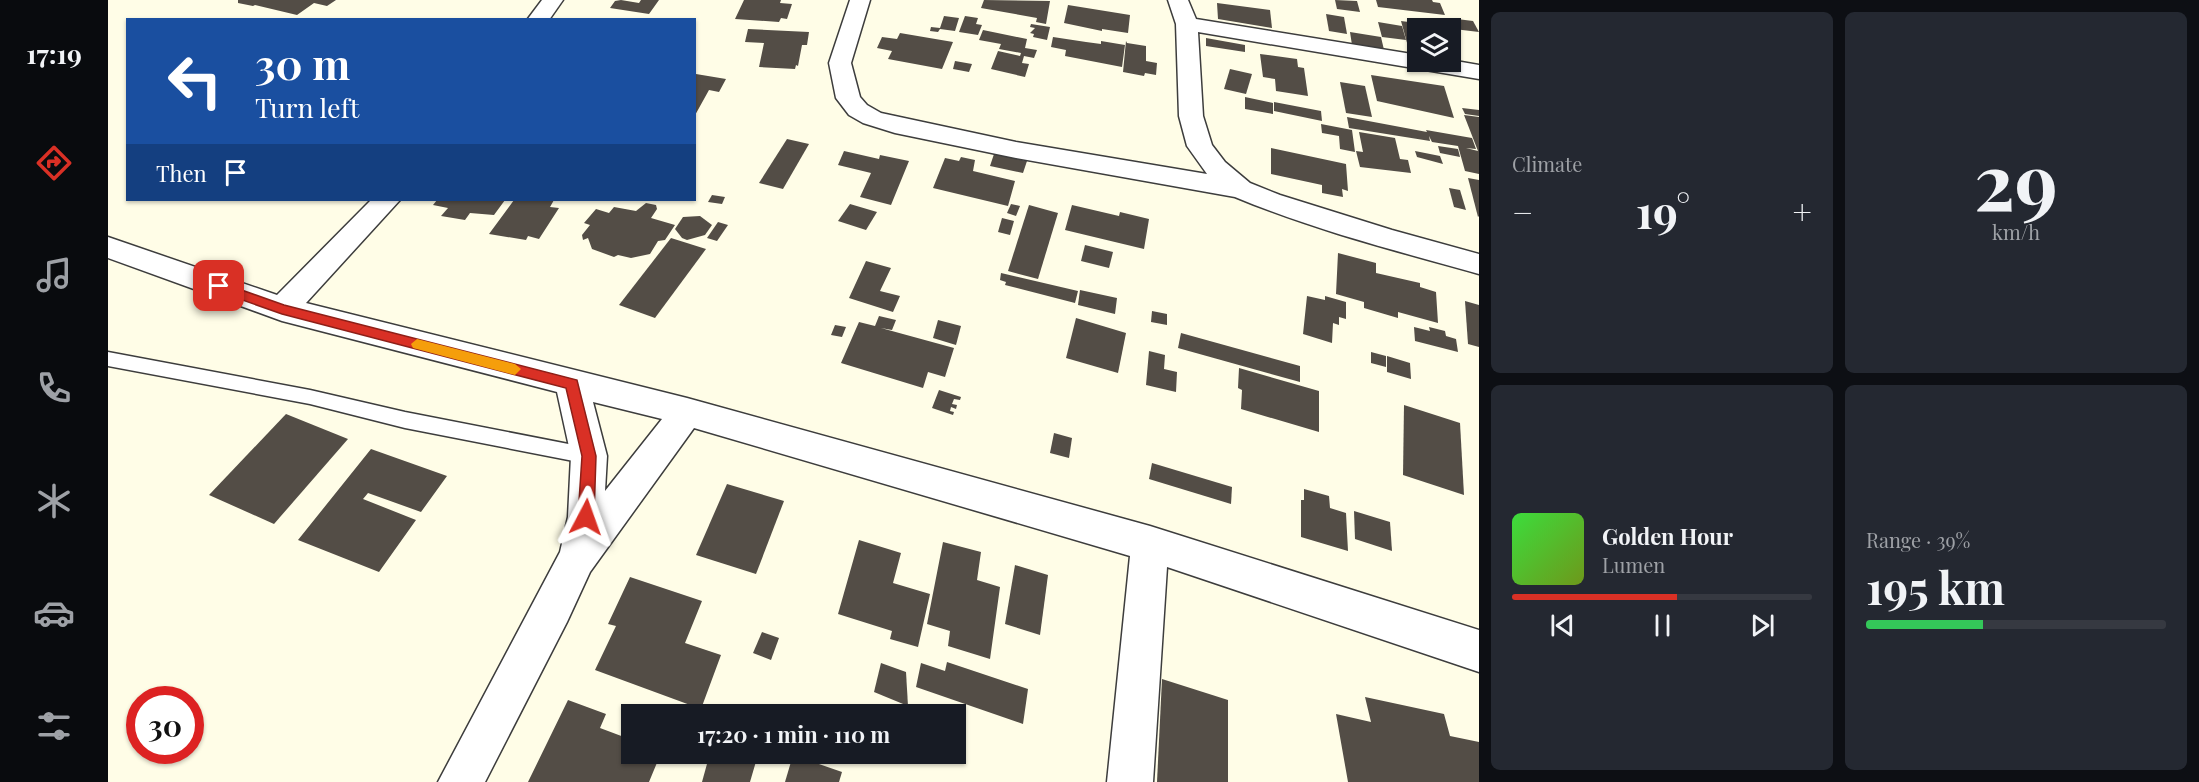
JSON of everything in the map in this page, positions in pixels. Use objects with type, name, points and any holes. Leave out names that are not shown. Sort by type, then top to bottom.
[{"type":"street","points":[[539,18],[553,0]]},
{"type":"street","points":[[860,0],[840,63],[848,98],[858,110],[872,118],[1016,150],[1241,189],[1270,201],[1376,235],[1479,264]]},
{"type":"street","points":[[1241,189],[1216,168],[1200,146],[1191,116],[1182,12],[1479,72]]},
{"type":"street","points":[[282,309],[385,201]]},
{"type":"street","points":[[108,247],[282,309],[687,412],[1150,544],[1479,651]]},
{"type":"street","points":[[461,782],[553,608],[576,559],[586,517],[589,456],[572,384]]},
{"type":"street","points":[[576,559],[687,412]]},
{"type":"street","points":[[1130,782],[1150,544]]},
{"type":"lane","points":[[108,359],[310,397],[405,420],[589,456]]},
{"type":"building","points":[[238,0],[336,0],[327,6],[314,3],[297,15],[238,3]]},
{"type":"building","points":[[641,0],[659,0],[649,14],[610,8],[615,1],[639,3]]},
{"type":"building","points":[[744,0],[781,0],[780,3],[792,4],[787,19],[781,18],[779,22],[735,19]]},
{"type":"building","points":[[984,0],[1050,1],[1046,24],[1036,22],[1037,18],[981,8]]},
{"type":"building","points":[[1335,0],[1357,1],[1360,12],[1337,9]]},
{"type":"building","points":[[1376,0],[1432,0],[1440,3],[1445,15],[1378,7]]},
{"type":"building","points":[[1217,3],[1270,10],[1272,28],[1218,19]]},
{"type":"building","points":[[1068,5],[1130,15],[1128,33],[1102,29],[1102,31],[1064,23]]},
{"type":"building","points":[[1326,14],[1344,17],[1347,34],[1329,31]]},
{"type":"building","points":[[944,16],[959,18],[955,31],[940,29],[938,32],[930,31],[931,27],[940,28]]},
{"type":"building","points":[[965,16],[978,18],[976,24],[982,25],[978,35],[959,32]]},
{"type":"building","points":[[1461,20],[1473,21],[1479,32],[1461,30]]},
{"type":"building","points":[[1401,21],[1407,22],[1407,43]]},
{"type":"building","points":[[1378,22],[1402,26],[1406,40],[1382,37]]},
{"type":"building","points":[[1031,24],[1050,27],[1047,40],[1033,37],[1034,34],[1030,33],[1035,28],[1030,27]]},
{"type":"building","points":[[748,29],[809,32],[807,45],[802,45],[798,66],[796,65],[795,69],[759,67],[764,43],[745,42]]},
{"type":"building","points":[[983,30],[1027,39],[1025,48],[1037,50],[1034,58],[1024,56],[1022,63],[1029,64],[1025,77],[991,69],[998,51],[1020,56],[1021,53],[999,49],[1001,44],[979,40]]},
{"type":"building","points":[[1350,32],[1381,37],[1384,50],[1352,45]]},
{"type":"building","points":[[900,33],[953,42],[942,69],[888,59],[892,51],[877,48],[882,37],[897,39]]},
{"type":"building","points":[[1053,37],[1125,45],[1122,67],[1065,56],[1066,50],[1051,47]]},
{"type":"building","points":[[1206,38],[1245,45],[1245,52],[1206,46]]},
{"type":"building","points":[[1126,41],[1146,46],[1146,61],[1157,63],[1156,75],[1145,73],[1144,76],[1123,72]]},
{"type":"building","points":[[1260,54],[1297,59],[1298,67],[1304,68],[1308,96],[1276,91],[1275,79],[1263,77]]},
{"type":"building","points":[[955,61],[972,64],[969,72],[953,69]]},
{"type":"building","points":[[1230,69],[1252,74],[1246,94],[1224,89]]},
{"type":"building","points":[[696,74],[726,79],[719,92],[709,90],[696,113]]},
{"type":"building","points":[[1371,75],[1444,86],[1454,118],[1377,101]]},
{"type":"building","points":[[1340,82],[1365,86],[1372,117],[1346,113]]},
{"type":"building","points":[[1245,97],[1273,103],[1273,114],[1245,109]]},
{"type":"building","points":[[1274,102],[1321,111],[1322,121],[1274,111]]},
{"type":"building","points":[[1462,108],[1479,110],[1479,116],[1465,114]]},
{"type":"building","points":[[1464,115],[1479,117],[1479,174],[1465,171],[1458,146],[1432,142],[1429,136],[1430,141],[1349,128],[1347,117],[1472,138],[1476,149],[1466,148],[1478,151]]},
{"type":"building","points":[[1321,124],[1352,130],[1355,152],[1340,149],[1339,136],[1322,133]]},
{"type":"building","points":[[1359,132],[1395,138],[1400,159],[1408,160],[1411,173],[1360,167],[1356,151],[1363,152]]},
{"type":"building","points":[[787,139],[809,144],[783,189],[759,183]]},
{"type":"building","points":[[1438,146],[1458,149],[1460,157],[1440,153]]},
{"type":"building","points":[[1271,148],[1346,164],[1348,191],[1342,189],[1343,197],[1322,193],[1322,185],[1271,174]]},
{"type":"building","points":[[844,151],[879,159],[880,155],[909,161],[891,205],[860,197],[871,173],[838,165]]},
{"type":"building","points":[[1415,151],[1440,156],[1443,164],[1417,157]]},
{"type":"building","points":[[994,154],[1027,161],[1023,173],[990,166]]},
{"type":"building","points":[[961,157],[975,160],[973,171],[1015,181],[1008,206],[933,188],[945,158],[959,161]]},
{"type":"building","points":[[1468,178],[1479,180],[1478,217]]},
{"type":"building","points":[[1449,188],[1460,190],[1466,210],[1454,207]]},
{"type":"building","points":[[712,195],[725,197],[722,204],[708,202]]},
{"type":"building","points":[[436,201],[504,201],[494,215],[470,213],[465,220],[441,216],[448,208],[433,205]]},
{"type":"building","points":[[513,201],[553,201],[550,207],[559,208],[539,239],[528,236],[526,240],[489,234]]},
{"type":"building","points":[[646,203],[656,205],[657,209],[651,218],[675,225],[665,240],[658,241],[650,254],[631,258],[618,255],[614,257],[592,249],[588,238],[583,240],[582,235],[590,225],[584,223],[596,209],[609,213],[614,207],[636,211]]},
{"type":"building","points":[[850,204],[877,212],[866,230],[838,221]]},
{"type":"building","points":[[1011,204],[1020,206],[1016,216],[1007,213]]},
{"type":"building","points":[[1029,205],[1058,213],[1038,279],[1008,271]]},
{"type":"building","points":[[1072,205],[1119,216],[1120,212],[1149,219],[1144,249],[1065,230]]},
{"type":"building","points":[[700,216],[712,225],[705,235],[687,240],[682,238],[675,229],[683,217]]},
{"type":"building","points":[[1002,218],[1014,221],[1010,235],[998,232]]},
{"type":"building","points":[[718,222],[728,225],[717,241],[707,238]]},
{"type":"building","points":[[671,238],[706,249],[655,318],[619,305]]},
{"type":"building","points":[[1085,245],[1113,252],[1109,268],[1081,261]]},
{"type":"building","points":[[1338,253],[1376,263],[1376,273],[1420,283],[1420,287],[1436,292],[1438,323],[1398,312],[1398,318],[1364,308],[1364,302],[1336,294]]},
{"type":"building","points":[[866,261],[891,268],[880,291],[900,296],[893,312],[849,298]]},
{"type":"building","points":[[1001,273],[1078,291],[1075,303],[1005,285],[1006,282],[1000,280]]},
{"type":"building","points":[[1080,290],[1117,298],[1115,314],[1078,305]]},
{"type":"building","points":[[1307,296],[1325,300],[1325,296],[1346,302],[1346,319],[1339,317],[1339,325],[1333,323],[1332,343],[1303,334]]},
{"type":"building","points":[[1465,301],[1479,305],[1479,347],[1468,344]]},
{"type":"building","points":[[1152,311],[1167,314],[1167,325],[1151,322]]},
{"type":"building","points":[[879,316],[896,320],[892,330],[881,328],[954,348],[945,377],[928,372],[923,388],[841,363],[859,322],[875,326]]},
{"type":"building","points":[[1076,318],[1126,333],[1118,373],[1066,358]]},
{"type":"building","points":[[938,320],[961,326],[956,345],[933,338]]},
{"type":"building","points":[[835,325],[846,327],[842,337],[831,335]]},
{"type":"building","points":[[1414,327],[1430,331],[1429,327],[1445,331],[1446,336],[1456,339],[1458,352],[1415,341]]},
{"type":"building","points":[[1181,333],[1300,366],[1300,382],[1178,348]]},
{"type":"building","points":[[1149,351],[1165,355],[1164,369],[1177,372],[1176,392],[1146,385]]},
{"type":"building","points":[[1371,352],[1386,356],[1386,367],[1371,363]]},
{"type":"building","points":[[1387,356],[1410,363],[1411,379],[1387,372]]},
{"type":"building","points":[[1239,368],[1319,391],[1319,432],[1241,409],[1242,390],[1238,388]]},
{"type":"building","points":[[939,390],[961,397],[960,400],[954,399],[952,404],[957,405],[956,409],[951,407],[950,411],[954,412],[953,415],[932,408]]},
{"type":"building","points":[[1404,405],[1460,423],[1464,495],[1403,475]]},
{"type":"building","points":[[286,414],[348,439],[274,524],[209,495]]},
{"type":"building","points":[[1054,433],[1072,438],[1069,458],[1050,453]]},
{"type":"building","points":[[371,449],[447,476],[421,512],[368,493],[363,499],[416,520],[379,572],[298,540]]},
{"type":"building","points":[[1152,463],[1232,487],[1231,504],[1149,479]]},
{"type":"building","points":[[727,484],[784,501],[756,574],[696,555]]},
{"type":"building","points":[[1304,489],[1329,496],[1330,508],[1346,513],[1348,551],[1301,537],[1301,500],[1304,500]]},
{"type":"building","points":[[1354,511],[1390,522],[1392,551],[1355,539]]},
{"type":"building","points":[[859,540],[901,553],[893,583],[930,594],[918,647],[890,639],[892,631],[838,614]]},
{"type":"building","points":[[943,542],[981,552],[977,580],[1000,587],[990,659],[948,646],[950,631],[927,624]]},
{"type":"building","points":[[1015,565],[1048,575],[1040,635],[1005,624]]},
{"type":"building","points":[[630,577],[702,601],[685,643],[721,655],[703,704],[687,704],[595,670],[616,626],[608,624]]},
{"type":"building","points":[[762,632],[779,638],[771,660],[753,653]]},
{"type":"building","points":[[947,662],[1028,689],[1023,724],[916,687],[921,663],[945,671]]},
{"type":"building","points":[[881,663],[906,672],[908,704],[874,692]]},
{"type":"building","points":[[1162,679],[1228,700],[1228,782],[1157,782]]},
{"type":"building","points":[[1365,697],[1444,714],[1450,736],[1479,742],[1479,782],[1348,782],[1336,714],[1371,722]]},
{"type":"building","points":[[568,700],[606,714],[600,728],[621,736],[621,764],[656,764],[649,782],[528,782]]},
{"type":"building","points":[[707,764],[755,764],[750,782],[702,782]]},
{"type":"building","points":[[790,764],[819,764],[842,772],[839,782],[785,782]]},
{"type":"slow traffic","points":[[417,344],[515,369]]},
{"type":"route","points":[[219,286],[282,309],[572,384],[589,456],[586,517]]}]
